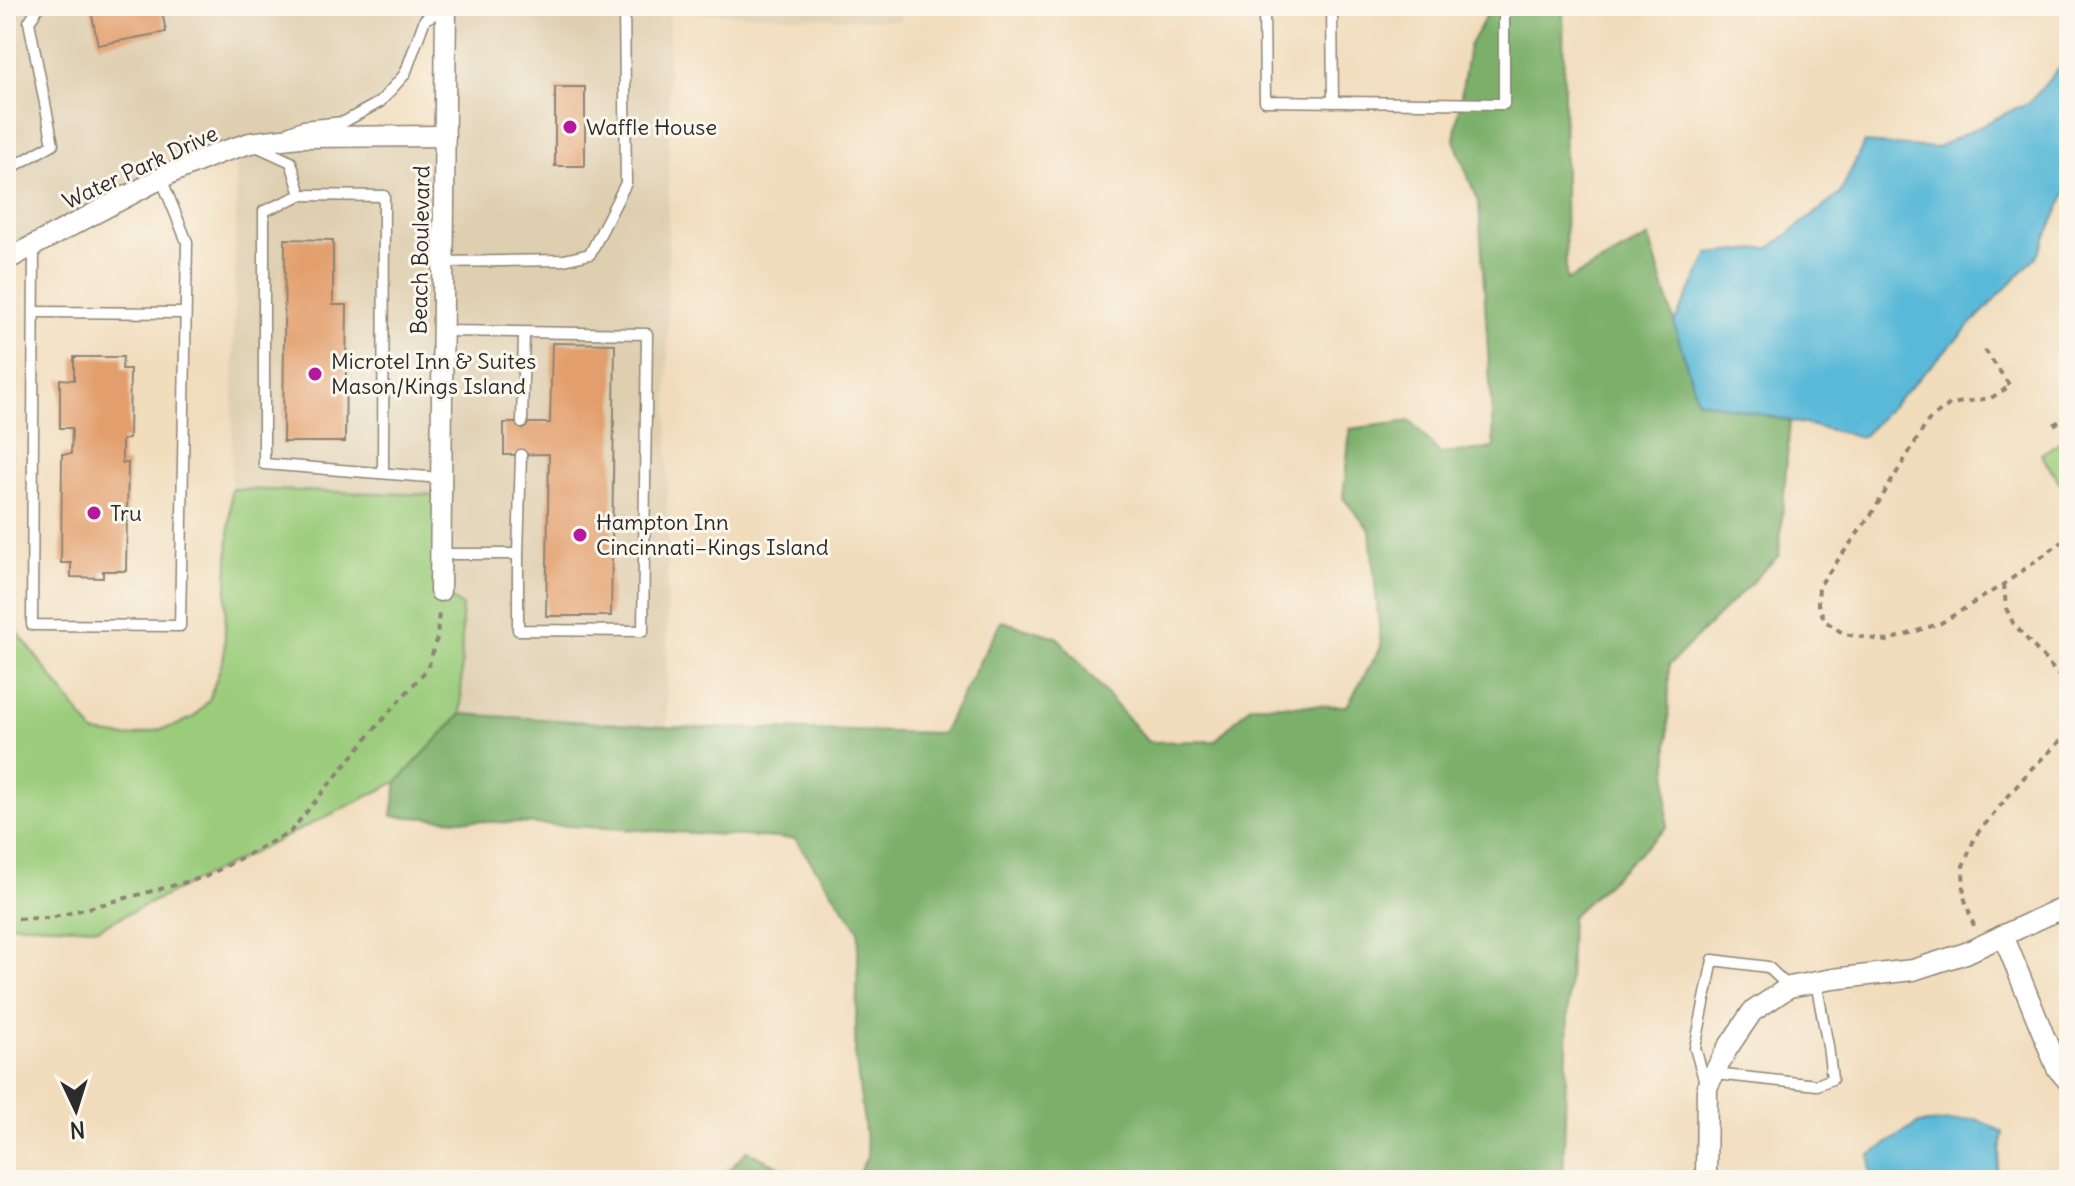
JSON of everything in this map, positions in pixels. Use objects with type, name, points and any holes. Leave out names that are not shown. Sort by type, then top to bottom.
[{"type":"street","name":"Beach Boulevard","points":[[440,591],[446,8]]},
{"type":"street","name":"Water Park Drive","points":[[7,255],[34,245],[161,178],[250,143],[299,137],[445,136]]},
{"type":"street","points":[[1706,1180],[1710,1080],[1752,1012],[1789,987],[1913,970],[1966,953],[2069,907]]},
{"type":"street","points":[[2003,935],[2057,1068],[2069,1082]]},
{"type":"lane","points":[[6,171],[53,144],[29,22],[39,6]]},
{"type":"lane","points":[[444,262],[564,260],[590,254],[626,183],[624,6]]},
{"type":"lane","points":[[1264,6],[1265,101],[1504,104],[1504,6]]},
{"type":"lane","points":[[1332,6],[1333,102]]},
{"type":"lane","points":[[250,143],[303,126],[344,122],[380,102],[405,74],[425,19],[446,8]]},
{"type":"lane","points":[[250,143],[291,162],[301,195]]},
{"type":"lane","points":[[34,245],[32,625],[180,626],[187,242],[161,178]]},
{"type":"lane","points":[[383,473],[384,196],[301,195],[264,211],[264,464],[441,478]]},
{"type":"lane","points":[[34,312],[185,313]]},
{"type":"lane","points":[[443,331],[647,334],[643,631],[518,630],[521,455]]},
{"type":"lane","points":[[522,423],[524,333]]},
{"type":"lane","points":[[440,554],[518,554]]},
{"type":"lane","points":[[1789,987],[1768,967],[1713,960],[1695,1048],[1710,1080],[1817,1085],[1832,1079],[1816,982]]},
{"type":"path","points":[[1985,350],[2010,386],[1991,398],[1950,404],[1928,421],[1871,515],[1819,586],[1818,604],[1825,621],[1844,634],[1887,641],[1941,623],[2004,584],[2069,537]]},
{"type":"path","points":[[2054,425],[2069,414]]},
{"type":"path","points":[[2004,584],[2006,608],[2013,623],[2069,687]]},
{"type":"path","points":[[6,919],[51,918],[205,877],[290,832],[428,668],[437,638],[440,591]]},
{"type":"path","points":[[1981,945],[1964,897],[1963,866],[1976,835],[2031,769],[2069,733]]},
{"type":"shaded area","points":[[6,6],[901,6],[901,21],[669,12],[667,727],[461,714],[462,606],[440,591],[441,495],[231,489],[237,148],[6,260]],"holes":[[[445,10],[445,136],[303,126],[344,122],[380,102],[405,74],[425,19]]]},
{"type":"green space","points":[[1492,6],[1563,6],[1566,281],[1649,237],[1697,400],[1790,421],[1779,555],[1669,665],[1667,827],[1571,917],[1563,1180],[855,1180],[868,1155],[855,1054],[859,930],[795,839],[392,816],[397,782],[461,714],[667,727],[942,733],[1001,621],[1057,637],[1148,742],[1215,741],[1251,705],[1347,706],[1381,647],[1370,530],[1343,498],[1350,429],[1411,421],[1440,454],[1494,448],[1479,205],[1454,140],[1469,46]]},
{"type":"green space","points":[[10,258],[11,623],[94,733],[128,737],[175,726],[194,717],[209,700],[224,656],[231,489],[441,495],[440,591],[462,606],[461,714],[397,782],[99,928],[6,924],[6,260]]},
{"type":"green space","points":[[2069,436],[2069,498],[2041,454]]},
{"type":"green space","points":[[747,1151],[807,1180],[722,1180]]},
{"type":"water","points":[[2069,56],[2069,186],[2037,256],[1862,437],[1697,400],[1674,323],[1709,254],[1770,248],[1840,194],[1864,143],[1936,148],[2031,101]]},
{"type":"water","points":[[1976,1119],[2003,1132],[1996,1180],[1870,1180],[1870,1155],[1917,1124]]},
{"type":"building","points":[[90,6],[161,6],[166,32],[98,45]]},
{"type":"building","name":"Waffle House","points":[[555,87],[585,87],[585,166],[555,166]]},
{"type":"building","name":"Microtel Inn & Suites Mason/Kings Island","points":[[285,239],[333,240],[333,305],[347,305],[345,442],[283,442]]},
{"type":"building","name":"Hampton Inn Cincinnati–Kings Island","points":[[552,343],[615,344],[611,616],[546,616],[549,454],[504,455],[504,423],[550,423]]},
{"type":"building","name":"Tru","points":[[74,357],[123,357],[122,369],[130,369],[129,439],[122,440],[122,463],[128,463],[126,571],[103,571],[103,578],[71,577],[71,563],[61,563],[62,454],[71,454],[72,428],[60,428],[60,379],[74,380]]},
{"type":"place","name":"Waffle House","points":[[570,127]]},
{"type":"place","name":"Microtel Inn & Suites Mason/Kings Island","points":[[315,374]]},
{"type":"place","name":"Tru","points":[[94,513]]},
{"type":"place","name":"Hampton Inn Cincinnati–Kings Island","points":[[580,535]]}]
